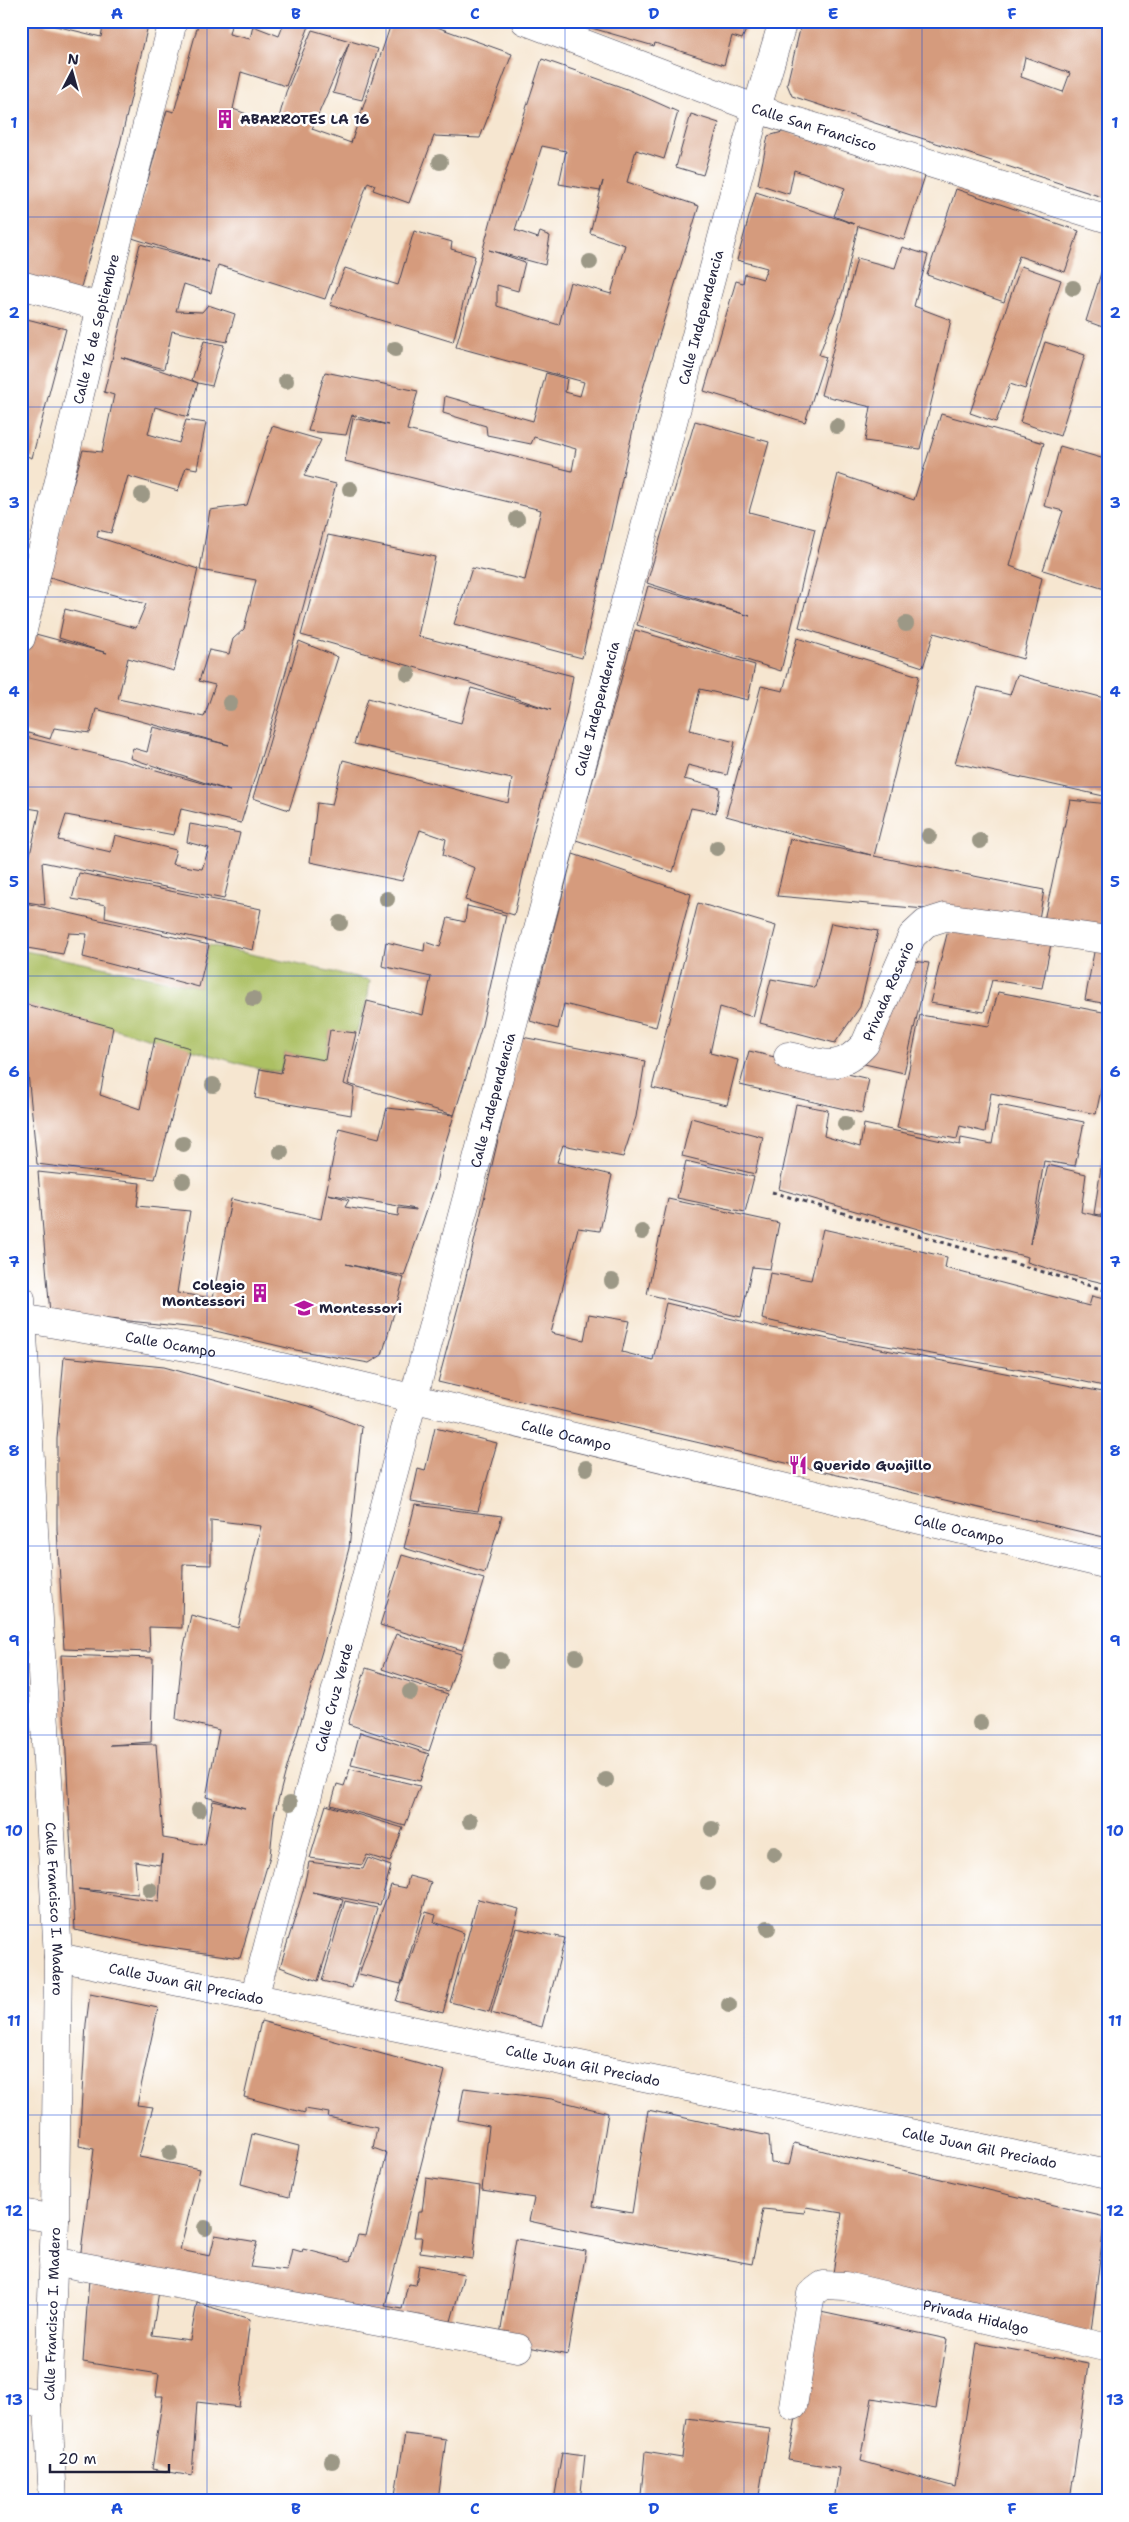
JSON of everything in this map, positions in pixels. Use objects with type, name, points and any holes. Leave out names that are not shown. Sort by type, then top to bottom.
[{"type":"street","name":"Calle 16 de Septiembre","points":[[21,638],[173,21]]},
{"type":"street","name":"Calle San Francisco","points":[[525,21],[757,110],[1108,218]]},
{"type":"street","name":"Calle Independencia","points":[[413,1398],[757,110],[783,21]]},
{"type":"street","points":[[21,285],[101,307]]},
{"type":"street","name":"Privada Rosario","points":[[788,1056],[834,1065],[852,1058],[865,1044],[912,936],[926,922],[946,917],[1108,940]]},
{"type":"street","name":"Calle Ocampo","points":[[22,1312],[232,1355],[1108,1565]]},
{"type":"street","name":"Calle Francisco I. Madero","points":[[22,1312],[58,1957],[55,2219],[48,2405],[53,2501]]},
{"type":"street","name":"Calle Cruz Verde","points":[[254,1998],[413,1398]]},
{"type":"street","name":"Calle Juan Gil Preciado","points":[[58,1957],[1108,2174]]},
{"type":"street","points":[[21,2213],[55,2219]]},
{"type":"street","points":[[54,2261],[518,2348]]},
{"type":"street","name":"Privada Hidalgo","points":[[793,2406],[811,2294],[823,2285],[845,2286],[1108,2348]]},
{"type":"street","points":[[21,2400],[48,2405]]},
{"type":"path","points":[[772,1192],[1108,1291]]},
{"type":"green space","points":[[209,945],[370,980],[367,1001],[356,1033],[330,1031],[325,1060],[285,1053],[281,1072],[260,1069],[21,1003],[21,950],[199,987]]},
{"type":"building","points":[[21,21],[35,21],[101,37],[104,21],[149,21],[120,144],[78,298],[21,283]]},
{"type":"building","points":[[199,21],[232,21],[229,34],[250,39],[253,26],[279,36],[285,21],[311,21],[286,86],[241,72],[233,109],[277,125],[286,92],[312,30],[378,49],[362,100],[333,93],[349,43],[312,129],[351,143],[392,21],[420,21],[512,54],[480,138],[434,136],[409,203],[373,190],[375,185],[368,182],[325,299],[218,265],[211,293],[184,284],[176,311],[202,312],[208,305],[235,314],[227,342],[172,331],[164,369],[121,357],[198,383],[188,417],[155,407],[148,434],[179,443],[186,420],[206,423],[197,469],[186,467],[178,491],[128,476],[111,533],[98,530],[97,537],[198,569],[174,671],[128,658],[118,699],[204,717],[215,685],[199,681],[209,650],[229,654],[233,639],[244,629],[256,580],[200,570],[210,510],[247,505],[272,426],[321,440],[304,476],[336,484],[278,701],[241,823],[181,809],[174,835],[66,815],[58,840],[111,852],[115,835],[176,850],[172,864],[202,869],[209,848],[187,842],[190,824],[240,833],[224,899],[42,862],[45,905],[21,901],[21,858],[29,859],[40,810],[21,807],[21,736],[121,760],[230,791],[130,758],[133,748],[147,752],[153,727],[229,745],[96,709],[90,733],[54,728],[50,739],[21,731],[21,657],[28,632],[107,653],[59,638],[65,609],[136,628],[146,604],[46,576],[83,450],[102,452],[114,395],[104,392],[140,244],[209,262],[132,238],[167,110],[174,112]]},
{"type":"building","points":[[750,21],[742,39],[732,36],[724,65],[655,43],[654,46],[571,22]]},
{"type":"building","points":[[802,21],[1108,21],[1108,199],[792,96],[787,84]],"holes":[[[1025,57],[1070,73],[1063,92],[1021,77]]]},
{"type":"building","points":[[542,59],[627,89],[678,112],[664,159],[636,150],[627,182],[699,206],[640,398],[582,658],[454,624],[472,568],[525,580],[541,510],[345,461],[353,418],[388,425],[352,415],[346,435],[308,431],[325,372],[418,391],[407,430],[572,471],[576,449],[534,437],[531,444],[487,435],[486,426],[443,413],[445,396],[533,421],[546,373],[567,379],[565,392],[580,396],[584,382],[456,347],[496,202]],"holes":[[[542,146],[566,151],[559,184],[600,191],[603,181],[590,233],[625,245],[611,294],[570,282],[559,325],[497,306],[497,285],[518,291],[525,262],[489,250],[545,265],[550,236],[540,232],[538,238],[515,230]]]},
{"type":"building","points":[[691,114],[719,123],[703,175],[676,167]]},
{"type":"building","points":[[786,131],[925,176],[904,240],[858,226],[843,291],[819,355],[826,357],[805,422],[704,391],[736,281],[743,283],[745,274],[763,279],[767,268],[737,260],[756,192],[854,224],[834,216],[845,188],[794,170],[789,194],[758,184],[768,136]]},
{"type":"building","points":[[956,189],[1079,231],[1065,272],[1019,256],[1004,302],[927,275]]},
{"type":"building","points":[[414,231],[452,242],[451,249],[475,256],[453,342],[330,305],[345,268],[398,285]]},
{"type":"building","points":[[902,247],[928,255],[914,306],[951,320],[920,449],[865,441],[871,407],[821,395],[857,258],[895,268]]},
{"type":"building","points":[[1108,254],[1108,329],[1086,321]]},
{"type":"building","points":[[1021,266],[1061,280],[1025,389],[1010,384],[996,422],[970,413]]},
{"type":"building","points":[[27,319],[66,329],[32,458],[21,454],[21,354],[26,343]]},
{"type":"building","points":[[204,341],[224,345],[212,386],[192,380]]},
{"type":"building","points":[[1045,342],[1085,355],[1060,436],[1020,422]]},
{"type":"building","points":[[941,414],[1044,443],[1010,566],[1042,578],[1023,659],[934,633],[923,667],[799,627],[838,474],[914,500]]},
{"type":"building","points":[[695,421],[769,442],[749,512],[815,529],[781,671],[637,625],[648,586],[750,616],[647,583]]},
{"type":"building","points":[[1060,446],[1108,460],[1108,590],[1043,570],[1063,511],[1044,506]]},
{"type":"building","points":[[328,535],[435,557],[418,636],[573,676],[566,715],[533,831],[514,915],[465,900],[475,868],[443,855],[446,839],[420,830],[402,881],[310,862],[317,803],[332,805],[343,760],[508,803],[512,779],[354,744],[368,698],[461,723],[471,688],[551,710],[470,683],[301,635]]},
{"type":"building","points":[[635,630],[755,665],[748,700],[700,689],[690,730],[735,742],[727,775],[688,765],[684,779],[720,788],[716,813],[691,808],[673,872],[576,840]]},
{"type":"building","points":[[797,638],[919,676],[874,856],[1044,890],[1039,919],[777,896],[790,839],[871,855],[726,816],[761,686],[783,691]]},
{"type":"building","points":[[299,641],[338,657],[289,810],[253,798]]},
{"type":"building","points":[[1017,675],[1108,699],[1108,797],[955,763],[978,687],[1010,695]]},
{"type":"building","points":[[1070,800],[1108,804],[1108,900],[1104,900],[1102,928],[1044,920]]},
{"type":"building","points":[[573,854],[691,894],[656,1027],[564,1004],[558,1029],[530,1021]]},
{"type":"building","points":[[79,873],[261,909],[253,950],[105,918],[106,905],[72,899]]},
{"type":"building","points":[[21,902],[209,945],[199,987],[83,957],[87,934],[69,933],[63,954],[21,947]]},
{"type":"building","points":[[698,903],[776,926],[753,1017],[720,1007],[710,1053],[738,1060],[727,1105],[652,1088]]},
{"type":"building","points":[[467,906],[506,915],[481,1029],[442,1154],[436,1183],[404,1276],[346,1264],[404,1278],[382,1355],[369,1363],[296,1350],[207,1329],[50,1313],[38,1172],[140,1183],[137,1206],[190,1211],[177,1293],[213,1298],[231,1199],[321,1219],[339,1128],[379,1138],[387,1108],[454,1115],[348,1084],[367,1001],[423,1015],[431,977],[382,966],[386,942],[424,951],[425,942],[440,947],[448,918],[465,922]],"holes":[[[328,1194],[416,1209],[399,1208],[398,1216],[345,1207],[349,1200]]]},
{"type":"building","points":[[831,923],[878,931],[860,1007],[835,1043],[760,1023],[771,979],[815,987]]},
{"type":"building","points":[[949,926],[1052,939],[1042,988],[992,980],[984,1012],[930,1003]]},
{"type":"building","points":[[1095,947],[1108,950],[1108,1004],[1085,1000]]},
{"type":"building","points":[[906,960],[929,963],[904,1073],[860,1063]]},
{"type":"building","points":[[998,992],[1108,1013],[1108,1056],[1096,1114],[991,1093],[985,1132],[960,1126],[957,1139],[897,1128],[920,1015],[989,1026]]},
{"type":"building","points":[[21,1003],[113,1027],[100,1095],[140,1109],[155,1038],[190,1048],[155,1179],[37,1164]]},
{"type":"building","points":[[330,1030],[356,1033],[344,1084],[354,1088],[351,1115],[255,1098],[260,1069],[281,1073],[285,1053],[325,1060]]},
{"type":"building","points":[[522,1037],[645,1061],[636,1117],[623,1157],[563,1145],[557,1162],[612,1175],[600,1231],[578,1228],[551,1333],[584,1340],[589,1314],[629,1321],[622,1352],[653,1360],[666,1303],[762,1326],[1108,1393],[1108,1538],[438,1382],[464,1285]]},
{"type":"building","points":[[749,1051],[869,1079],[862,1113],[740,1085]]},
{"type":"building","points":[[796,1104],[828,1110],[824,1136],[860,1147],[864,1124],[960,1145],[961,1138],[992,1144],[999,1105],[1084,1122],[1075,1166],[1044,1161],[1030,1244],[1048,1165],[1086,1174],[1081,1212],[1108,1218],[1108,1284],[1069,1275],[1027,1262],[1028,1257],[939,1235],[779,1189]]},
{"type":"building","points":[[691,1118],[763,1137],[755,1174],[682,1156]]},
{"type":"building","points":[[1108,1128],[1108,1216],[1094,1214]]},
{"type":"building","points":[[686,1161],[754,1177],[745,1212],[677,1198]]},
{"type":"building","points":[[668,1199],[779,1223],[770,1269],[752,1267],[741,1317],[647,1294]]},
{"type":"building","points":[[823,1229],[947,1257],[945,1268],[1089,1306],[1092,1296],[1108,1300],[1108,1387],[853,1340],[762,1319],[770,1273],[811,1280]]},
{"type":"building","points":[[64,1357],[164,1367],[315,1408],[362,1427],[349,1548],[322,1651],[285,1774],[274,1816],[270,1856],[240,1958],[155,1946],[75,1930],[61,1655],[153,1658],[151,1742],[110,1745],[156,1744],[163,1838],[205,1845],[213,1801],[245,1808],[206,1797],[219,1730],[176,1719],[182,1655],[191,1615],[238,1628],[261,1526],[211,1520],[211,1565],[183,1564],[182,1628],[149,1627],[150,1652],[64,1649],[57,1529],[57,1439]],"holes":[[[162,1854],[159,1902],[78,1889],[138,1894],[135,1861],[160,1865]]]},
{"type":"building","points":[[435,1428],[497,1443],[478,1511],[411,1501],[418,1469],[425,1471]]},
{"type":"building","points":[[415,1505],[502,1516],[485,1573],[404,1548]]},
{"type":"building","points":[[402,1555],[484,1579],[462,1650],[380,1625]]},
{"type":"building","points":[[396,1634],[461,1654],[448,1691],[382,1669]]},
{"type":"building","points":[[366,1668],[448,1694],[429,1751],[348,1724]]},
{"type":"building","points":[[360,1732],[429,1754],[420,1781],[351,1765]]},
{"type":"building","points":[[350,1769],[420,1786],[405,1826],[331,1805],[337,1784],[344,1786]]},
{"type":"building","points":[[326,1805],[403,1828],[390,1862],[367,1855],[362,1865],[310,1858]]},
{"type":"building","points":[[368,1858],[391,1866],[380,1905],[312,1892],[343,1900],[318,1981],[280,1967],[303,1891],[309,1862],[363,1869]]},
{"type":"building","points":[[409,1876],[431,1882],[401,1984],[359,1974],[391,1885],[406,1888]]},
{"type":"building","points":[[478,1899],[519,1909],[489,2012],[450,2002]]},
{"type":"building","points":[[345,1901],[377,1908],[352,1988],[322,1981]]},
{"type":"building","points":[[426,1912],[436,1915],[434,1922],[464,1933],[443,2013],[396,2001]]},
{"type":"building","points":[[516,1928],[565,1938],[542,2027],[491,2013]]},
{"type":"building","points":[[90,1994],[158,2008],[137,2105],[153,2107],[139,2157],[200,2169],[180,2250],[210,2256],[215,2235],[257,2242],[250,2267],[287,2271],[292,2249],[302,2252],[303,2249],[350,2261],[358,2235],[366,2236],[387,2153],[373,2148],[377,2128],[328,2117],[329,2113],[305,2109],[305,2113],[244,2097],[261,2021],[445,2071],[385,2306],[402,2309],[408,2284],[416,2285],[419,2265],[464,2274],[448,2332],[80,2259],[94,2149],[79,2146],[86,2024]]},
{"type":"building","points":[[464,2088],[552,2099],[608,2113],[593,2206],[632,2213],[648,2110],[769,2136],[771,2163],[789,2165],[794,2143],[850,2158],[1105,2217],[1090,2340],[832,2280],[842,2213],[806,2207],[804,2213],[763,2209],[752,2264],[529,2221],[534,2198],[482,2190],[489,2126],[458,2120]]},
{"type":"building","points":[[21,2117],[26,2118],[26,2161],[21,2160]]},
{"type":"building","points":[[252,2134],[299,2146],[289,2197],[241,2184]]},
{"type":"building","points":[[426,2178],[480,2186],[473,2259],[420,2252],[422,2237],[414,2237],[418,2212],[422,2212]]},
{"type":"building","points":[[516,2239],[586,2251],[568,2355],[499,2341]]},
{"type":"building","points":[[89,2279],[159,2291],[152,2335],[190,2340],[197,2303],[250,2319],[239,2407],[197,2402],[192,2476],[152,2469],[163,2396],[156,2396],[159,2374],[83,2362]]},
{"type":"building","points":[[816,2311],[947,2339],[936,2409],[872,2398],[861,2461],[955,2487],[977,2343],[1089,2364],[1070,2501],[834,2501],[839,2468],[788,2460]]},
{"type":"building","points":[[687,2418],[770,2429],[758,2501],[687,2501],[641,2495],[645,2452],[682,2458]]},
{"type":"building","points":[[405,2434],[446,2439],[438,2501],[394,2501]]},
{"type":"building","points":[[562,2452],[585,2455],[580,2501],[554,2501]]},
{"type":"place","name":"ABARROTES LA 16","points":[[225,119]]},
{"type":"place","name":"Colegio Montessori","points":[[260,1293]]},
{"type":"place","name":"Montessori","points":[[304,1308]]},
{"type":"place","name":"Querido Guajillo","points":[[798,1465]]}]
